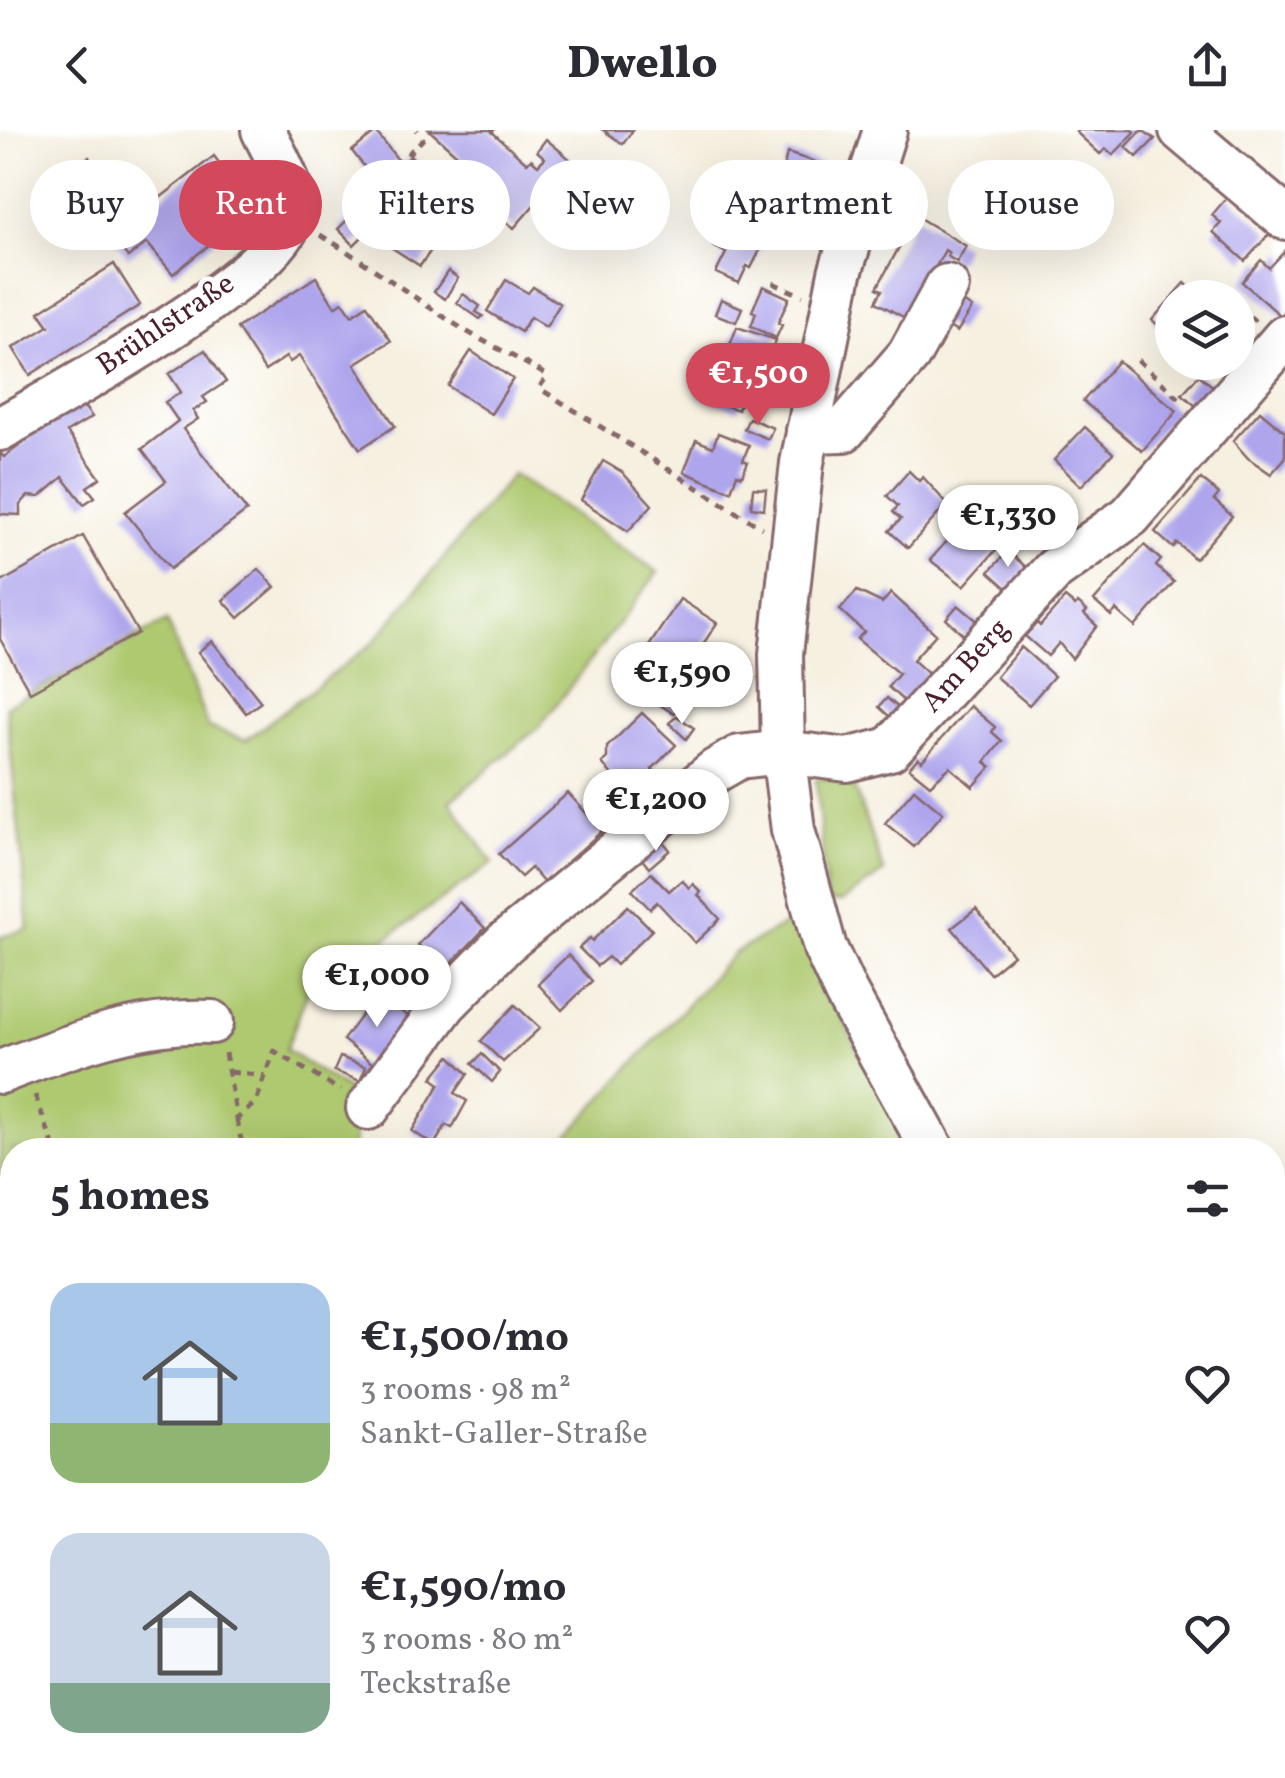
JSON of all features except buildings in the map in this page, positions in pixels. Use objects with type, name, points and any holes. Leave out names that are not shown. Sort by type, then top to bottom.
[{"type":"street","points":[[263,130],[274,160]]},
{"type":"street","points":[[885,130],[840,272],[808,432],[781,654],[783,752],[793,830],[825,948],[846,994],[927,1138]]},
{"type":"street","points":[[1181,130],[1285,218]]},
{"type":"street","name":"Brühlstraße","points":[[0,429],[200,308],[272,250]]},
{"type":"street","points":[[808,432],[844,430],[909,355],[947,286]]},
{"type":"street","name":"Am Berg","points":[[368,1108],[445,1004],[518,932],[714,771],[739,757],[783,752],[847,760],[890,749],[1054,570],[1130,516],[1285,336]]},
{"type":"street","points":[[12,1068],[85,1040],[180,1020],[212,1022]]},
{"type":"path","points":[[401,160],[422,139],[417,130]]},
{"type":"path","points":[[322,228],[460,327],[546,376],[539,388],[727,508]]},
{"type":"path","points":[[1138,360],[1208,426]]},
{"type":"path","points":[[212,1022],[230,1072],[240,1138]]},
{"type":"path","points":[[237,1119],[256,1102],[274,1051],[368,1108]]},
{"type":"path","points":[[12,1068],[49,1138]]},
{"type":"path","points":[[230,1072],[265,1076]]},
{"type":"green space","points":[[513,474],[658,572],[540,726],[450,801],[493,863],[377,945],[311,982],[286,1050],[357,1096],[354,1138],[0,1138],[0,937],[29,929],[6,706],[167,621],[208,727],[246,740],[373,643]]},
{"type":"green space","points":[[849,772],[884,872],[841,902],[827,901],[816,780]]},
{"type":"green space","points":[[795,919],[853,1041],[908,1138],[566,1138],[734,953]]}]
